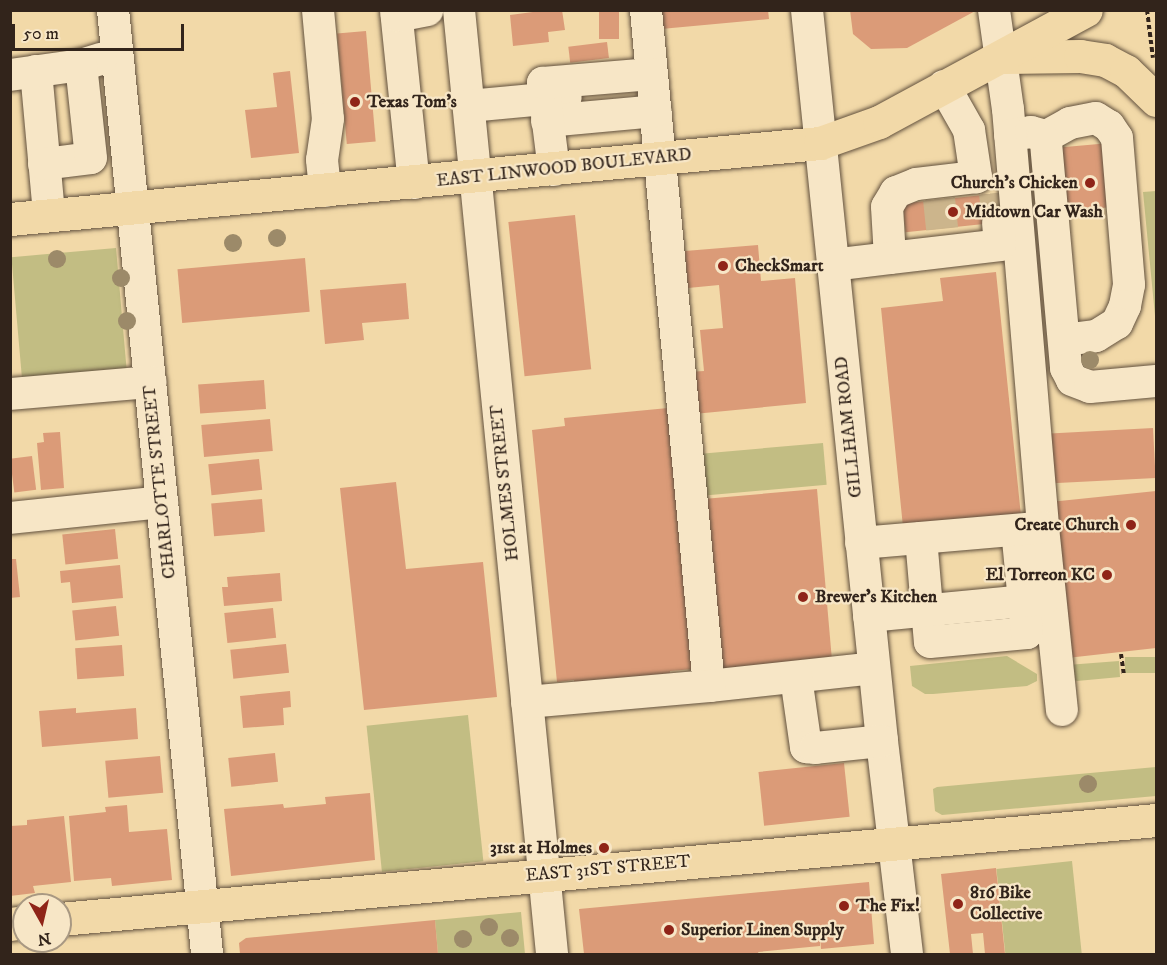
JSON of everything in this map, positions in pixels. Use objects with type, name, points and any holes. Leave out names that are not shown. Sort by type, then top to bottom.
[{"type":"main road","name":"EAST LINWOOD BOULEVARD","points":[[10,219],[554,170],[820,143],[879,122],[1086,10]]},
{"type":"main road","points":[[1000,57],[1080,56],[1106,60],[1126,71],[1156,100]]},
{"type":"main road","name":"EAST 31ST STREET","points":[[72,918],[1156,820]]},
{"type":"street","name":"CHARLOTTE STREET","points":[[113,10],[207,954]]},
{"type":"street","points":[[318,10],[328,119],[322,160],[325,190]]},
{"type":"street","name":"HOLMES STREET","points":[[459,10],[552,954]]},
{"type":"street","points":[[646,10],[709,686]]},
{"type":"street","name":"GILLHAM ROAD","points":[[807,10],[874,668],[907,954]]},
{"type":"street","points":[[994,10],[1010,135],[1030,529],[1037,599],[1062,710]]},
{"type":"street","points":[[406,12],[414,183]]},
{"type":"street","points":[[49,215],[44,164],[23,73],[81,65],[118,54]]},
{"type":"street","points":[[44,164],[91,158],[81,65]]},
{"type":"street","points":[[554,170],[543,83],[654,92]]},
{"type":"street","points":[[832,265],[890,258],[955,213],[969,130],[944,86]]},
{"type":"street","points":[[469,106],[546,110]]},
{"type":"street","points":[[1043,138],[1070,123],[1096,118],[1109,126],[1117,138],[1130,285],[1125,306],[1117,323],[1096,336],[1064,340]]},
{"type":"street","points":[[1010,135],[1031,132],[1043,138],[1046,143],[1066,368],[1072,380],[1090,387],[1156,381]]},
{"type":"street","points":[[890,258],[886,207],[896,192],[955,213]]},
{"type":"street","points":[[10,394],[150,382]]},
{"type":"street","points":[[10,518],[162,502]]},
{"type":"street","points":[[861,543],[1030,529]]},
{"type":"street","points":[[921,538],[928,610]]},
{"type":"street","points":[[869,616],[1037,599]]},
{"type":"street","points":[[527,702],[709,686],[874,668]]},
{"type":"street","points":[[796,676],[806,747],[882,741]]},
{"type":"path","points":[[1147,10],[1154,68]]},
{"type":"path","points":[[1121,654],[1124,676]]},
{"type":"shaded area","points":[[1156,191],[1156,326],[1143,192]]},
{"type":"shaded area","points":[[116,248],[127,379],[23,388],[11,257]]},
{"type":"shaded area","points":[[823,443],[827,485],[699,496],[695,454]]},
{"type":"shaded area","points":[[1007,656],[1037,674],[1037,681],[1027,686],[933,694],[925,694],[912,686],[910,666]]},
{"type":"shaded area","points":[[1125,657],[1156,657],[1156,673],[1125,673]]},
{"type":"shaded area","points":[[1119,661],[1120,677],[1077,681],[1072,679],[1067,665]]},
{"type":"shaded area","points":[[468,715],[483,861],[382,872],[367,726]]},
{"type":"shaded area","points":[[1156,767],[1156,796],[942,815],[935,811],[933,789],[937,787]]},
{"type":"shaded area","points":[[1072,861],[1082,954],[1005,954],[996,869]]},
{"type":"shaded area","points":[[521,912],[525,954],[438,954],[435,920]]},
{"type":"building","points":[[562,10],[565,30],[548,32],[549,42],[513,46],[510,15]]},
{"type":"building","points":[[599,10],[619,10],[619,39],[599,39]]},
{"type":"building","points":[[660,10],[768,10],[769,19],[661,29]]},
{"type":"building","points":[[850,10],[977,10],[907,48],[871,49],[853,34]]},
{"type":"building","points":[[366,31],[376,142],[347,144],[337,34]]},
{"type":"building","points":[[607,42],[609,58],[570,63],[568,47]]},
{"type":"building","points":[[290,71],[299,153],[251,158],[245,110],[277,107],[273,73]]},
{"type":"building","name":"Church's Chicken","points":[[1110,143],[1116,207],[1068,211],[1062,147]]},
{"type":"building","name":"Midtown Car Wash","points":[[1002,193],[1005,222],[906,232],[903,203]]},
{"type":"building","points":[[575,215],[591,369],[525,376],[508,222]]},
{"type":"building","points":[[758,245],[761,281],[795,278],[806,403],[694,414],[689,372],[704,371],[700,330],[723,328],[719,285],[688,288],[685,251]]},
{"type":"building","points":[[305,258],[310,312],[182,323],[177,269]]},
{"type":"building","points":[[996,272],[1021,516],[903,527],[881,308],[943,301],[940,278]]},
{"type":"building","points":[[406,283],[409,319],[362,323],[364,340],[325,344],[320,290]]},
{"type":"building","points":[[264,380],[266,409],[200,414],[198,385]]},
{"type":"building","points":[[668,408],[694,669],[670,671],[670,680],[575,690],[574,680],[557,682],[532,430],[565,426],[564,418]]},
{"type":"building","points":[[270,419],[273,451],[204,457],[201,425]]},
{"type":"building","points":[[1153,428],[1156,478],[1053,483],[1050,433]]},
{"type":"building","points":[[60,432],[64,488],[41,490],[37,443],[44,442],[43,433]]},
{"type":"building","points":[[32,456],[36,490],[14,492],[10,459]]},
{"type":"building","points":[[259,459],[262,490],[212,495],[208,464]]},
{"type":"building","points":[[396,482],[406,569],[483,562],[497,697],[364,710],[340,488]]},
{"type":"building","points":[[817,489],[833,666],[722,676],[706,499]]},
{"type":"building","name":"El Torreon KC","points":[[1156,491],[1156,648],[1067,658],[1050,502]]},
{"type":"building","points":[[262,499],[265,532],[214,536],[211,503]]},
{"type":"building","points":[[115,529],[118,559],[65,564],[62,535]]},
{"type":"building","points":[[10,559],[16,559],[20,597],[10,598]]},
{"type":"building","points":[[120,565],[123,598],[72,603],[70,582],[61,583],[60,571]]},
{"type":"building","points":[[280,573],[282,601],[224,606],[222,587],[228,587],[227,577]]},
{"type":"building","points":[[116,606],[119,636],[75,640],[72,611]]},
{"type":"building","points":[[273,608],[276,638],[227,643],[224,613]]},
{"type":"building","points":[[286,644],[289,673],[233,679],[230,650]]},
{"type":"building","points":[[122,645],[124,676],[77,679],[75,648]]},
{"type":"building","points":[[290,691],[291,707],[283,708],[284,725],[243,728],[240,696]]},
{"type":"building","points":[[76,708],[76,713],[136,708],[138,739],[42,747],[39,711]]},
{"type":"building","points":[[275,753],[278,782],[231,787],[228,758]]},
{"type":"building","points":[[160,756],[163,793],[108,798],[105,761]]},
{"type":"building","points":[[844,763],[850,817],[764,826],[758,772]]},
{"type":"building","points":[[370,793],[375,860],[231,876],[224,809],[283,804],[284,808],[326,804],[325,797]]},
{"type":"building","points":[[127,805],[129,832],[167,829],[172,880],[112,886],[111,878],[74,881],[69,816],[106,812],[105,807]]},
{"type":"building","points":[[64,816],[71,882],[33,886],[35,893],[12,893],[10,896],[10,826],[27,825],[27,820]]},
{"type":"building","points":[[996,868],[1005,954],[985,954],[983,933],[971,934],[973,954],[950,954],[941,874]]},
{"type":"building","points":[[869,882],[874,944],[821,949],[820,935],[820,946],[758,952],[759,954],[584,954],[579,909]]},
{"type":"building","points":[[435,920],[438,954],[240,954],[239,943],[246,938]]},
{"type":"tunnel","points":[[995,193],[998,223]]},
{"type":"tunnel","points":[[939,199],[942,229]]},
{"type":"place","name":"Texas Tom's","points":[[355,102]]},
{"type":"place","name":"Church's Chicken","points":[[1090,183]]},
{"type":"place","name":"Midtown Car Wash","points":[[953,212]]},
{"type":"place","name":"CheckSmart","points":[[723,266]]},
{"type":"place","name":"Create Church","points":[[1131,525]]},
{"type":"place","name":"El Torreon KC","points":[[1107,575]]},
{"type":"place","name":"Brewer's Kitchen","points":[[803,597]]},
{"type":"place","name":"31st at Holmes","points":[[604,848]]},
{"type":"place","name":"816 Bike Collective","points":[[958,904]]},
{"type":"place","name":"The Fix!","points":[[844,906]]},
{"type":"place","name":"Superior Linen Supply","points":[[669,930]]}]
